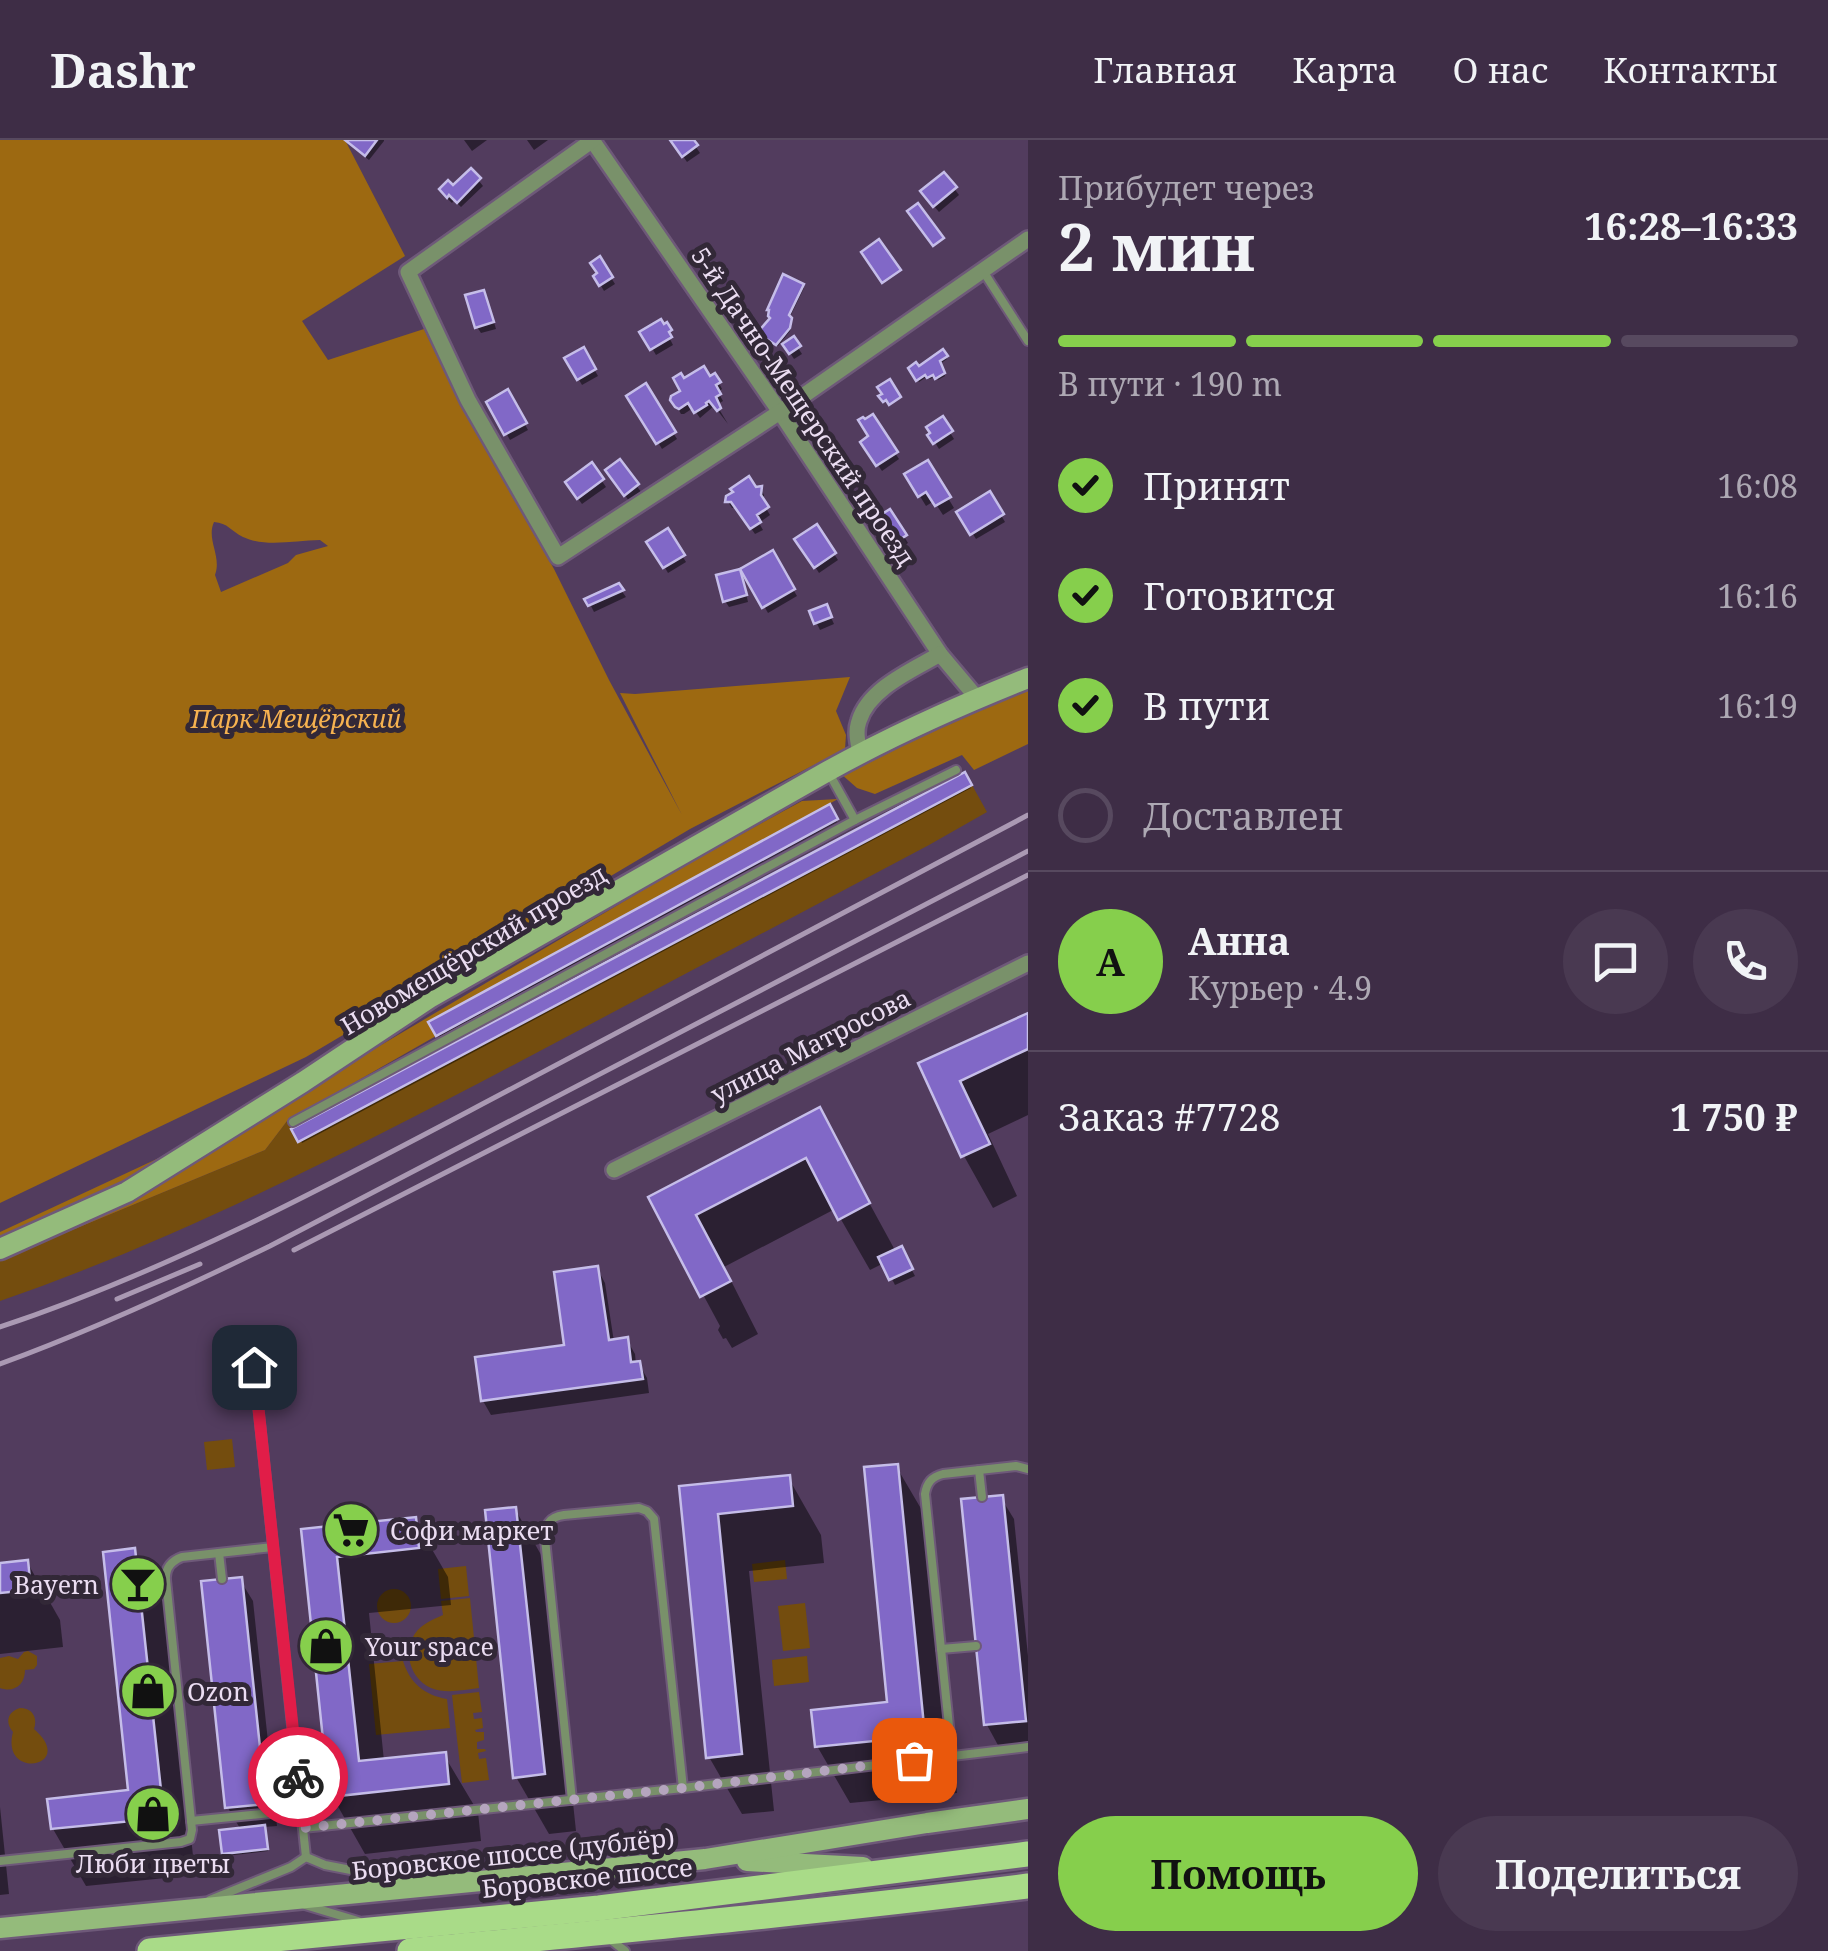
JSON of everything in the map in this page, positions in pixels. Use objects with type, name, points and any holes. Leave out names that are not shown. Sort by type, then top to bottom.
[{"type":"main road","name":"Боровское шоссе","points":[[150,1951],[600,1908],[1028,1854]]},
{"type":"main road","points":[[410,1951],[598,1942],[1028,1886]]},
{"type":"street","points":[[592,140],[408,272],[468,400],[558,556],[780,412],[1028,240]]},
{"type":"street","name":"5-й Дачно-Мещерский проезд","points":[[592,140],[780,412],[940,654],[977,698]]},
{"type":"street","points":[[860,753],[856,736],[868,703],[890,684],[940,654]]},
{"type":"street","name":"Новомещёрский проезд","points":[[0,1249],[127,1192],[431,997],[860,753],[1028,678]]},
{"type":"street","name":"улица Матросова","points":[[614,1170],[1028,964]]},
{"type":"street","name":"Боровское шоссе (дублёр)","points":[[0,1928],[705,1858],[1028,1809]]},
{"type":"street","points":[[705,1858],[910,1869]]},
{"type":"lane","points":[[983,271],[1028,341]]},
{"type":"lane","points":[[293,1122],[855,820],[956,770]]},
{"type":"lane","points":[[828,771],[855,820]]},
{"type":"lane","points":[[254,1367],[306,1857]]},
{"type":"lane","points":[[952,1755],[926,1487],[935,1476],[1016,1466],[1028,1470]]},
{"type":"lane","points":[[979,1470],[982,1497]]},
{"type":"lane","points":[[572,1800],[545,1540],[549,1521],[564,1515],[638,1508],[654,1519],[683,1788]]},
{"type":"lane","points":[[0,1861],[186,1842],[192,1835],[192,1821],[167,1568],[176,1559],[273,1547]]},
{"type":"lane","points":[[219,1553],[222,1579]]},
{"type":"lane","points":[[942,1649],[976,1646]]},
{"type":"lane","points":[[303,1828],[1028,1746]]},
{"type":"lane","points":[[262,1762],[296,1758]]},
{"type":"lane","points":[[192,1821],[301,1810]]},
{"type":"lane","points":[[306,1857],[325,1866],[437,1886]]},
{"type":"lane","points":[[184,1910],[291,1867],[306,1857]]},
{"type":"lane","points":[[291,1900],[382,1929]]},
{"type":"lane","points":[[598,1942],[626,1951]]},
{"type":"shaded area","points":[[972,785],[987,812],[929,845],[329,1159],[200,1221],[0,1301],[0,1260],[265,1150],[287,1121],[299,1142]]},
{"type":"shaded area","points":[[232,1439],[235,1467],[207,1470],[204,1442]]},
{"type":"shaded area","points":[[785,1560],[787,1579],[754,1582],[752,1564]]},
{"type":"shaded area","points":[[466,1566],[469,1596],[441,1599],[438,1569]]},
{"type":"shaded area","points":[[394,1589],[406,1594],[411,1606],[406,1618],[394,1623],[382,1618],[377,1606],[382,1594]]},
{"type":"shaded area","points":[[470,1598],[479,1688],[431,1688],[412,1668],[411,1642],[421,1627],[443,1615],[441,1601]]},
{"type":"shaded area","points":[[805,1603],[810,1648],[783,1651],[778,1606]]},
{"type":"shaded area","points":[[28,1651],[37,1656],[34,1669],[25,1670],[18,1686],[0,1688],[0,1658],[18,1659]]},
{"type":"shaded area","points":[[807,1656],[809,1682],[774,1686],[772,1660]]},
{"type":"shaded area","points":[[403,1661],[419,1687],[447,1699],[450,1728],[376,1735],[369,1664]]},
{"type":"shaded area","points":[[479,1692],[482,1712],[473,1713],[474,1719],[482,1718],[483,1728],[475,1730],[484,1732],[484,1740],[477,1742],[477,1749],[486,1751],[478,1753],[479,1759],[486,1758],[489,1780],[462,1783],[452,1695]]},
{"type":"shaded area","points":[[20,1708],[33,1714],[34,1729],[45,1742],[47,1752],[43,1760],[35,1763],[17,1758],[12,1747],[9,1718]]},
{"type":"green space","name":"Парк Мещёрский","points":[[0,140],[345,140],[405,256],[302,321],[328,360],[424,329],[682,815],[620,693],[850,677],[836,711],[846,735],[845,749],[690,829],[306,1057],[0,1203]],"holes":[[[214,522],[252,540],[320,540],[328,546],[296,555],[288,563],[221,592],[215,575]]]},
{"type":"green space","points":[[1028,689],[1028,744],[974,770],[962,755],[875,794],[857,788],[840,773]]},
{"type":"green space","points":[[838,799],[429,1022],[436,1036],[287,1121],[265,1150],[0,1260],[0,1232],[305,1090],[692,861],[802,801]]},
{"type":"building","points":[[345,140],[377,140],[365,156]]},
{"type":"building","points":[[670,140],[694,140],[698,145],[682,157]]},
{"type":"building","points":[[471,168],[481,178],[457,203],[449,195],[447,198],[439,189],[448,180],[453,185]]},
{"type":"building","points":[[944,172],[957,187],[933,207],[920,191]]},
{"type":"building","points":[[918,203],[944,238],[933,246],[907,211]]},
{"type":"building","points":[[879,239],[901,270],[882,283],[861,252]]},
{"type":"building","points":[[600,256],[613,277],[599,286],[590,263]]},
{"type":"building","points":[[783,274],[804,284],[789,315],[790,328],[776,345],[757,333],[770,318],[767,310]]},
{"type":"building","points":[[484,290],[494,322],[475,328],[465,295]]},
{"type":"building","points":[[661,319],[672,330],[672,337],[650,350],[639,332]]},
{"type":"building","points":[[794,336],[801,346],[789,354],[782,344]]},
{"type":"building","points":[[584,347],[596,369],[577,380],[564,358]]},
{"type":"building","points":[[943,349],[948,356],[940,361],[945,373],[935,379],[925,375],[916,381],[908,368],[916,362],[919,366]]},
{"type":"building","points":[[704,366],[710,376],[715,373],[721,382],[716,385],[721,394],[716,397],[721,408],[717,411],[709,401],[694,413],[688,403],[679,409],[675,407],[671,396],[680,391],[673,378],[681,373],[684,378]]},
{"type":"building","points":[[890,379],[901,397],[889,405],[878,396],[882,394],[877,387]]},
{"type":"building","points":[[646,383],[676,432],[656,444],[626,396]]},
{"type":"building","points":[[508,389],[527,423],[504,435],[486,402]]},
{"type":"building","points":[[873,414],[898,452],[876,466],[860,442],[868,436],[858,420]]},
{"type":"building","points":[[943,416],[953,431],[933,444],[926,427]]},
{"type":"building","points":[[620,459],[639,484],[624,496],[605,470]]},
{"type":"building","points":[[928,460],[951,497],[935,506],[926,492],[918,497],[904,474]]},
{"type":"building","points":[[592,462],[604,479],[577,499],[565,482]]},
{"type":"building","points":[[749,476],[756,487],[762,486],[761,495],[769,507],[757,515],[761,522],[750,529],[731,502],[725,502],[733,492],[730,489]]},
{"type":"building","points":[[990,491],[1004,514],[970,535],[956,512]]},
{"type":"building","points":[[890,509],[907,535],[888,547],[871,521]]},
{"type":"building","points":[[817,524],[836,553],[814,568],[794,539]]},
{"type":"building","points":[[668,528],[685,555],[663,568],[646,542]]},
{"type":"building","points":[[773,550],[795,589],[762,608],[740,569]]},
{"type":"building","points":[[740,569],[747,595],[723,602],[716,575]]},
{"type":"building","points":[[619,583],[624,590],[588,606],[584,599]]},
{"type":"building","points":[[827,604],[832,617],[814,624],[809,611]]},
{"type":"building","points":[[965,772],[972,785],[298,1142],[291,1129]]},
{"type":"building","points":[[830,804],[838,819],[436,1036],[428,1022]]},
{"type":"building","points":[[1028,1013],[1028,1049],[960,1081],[990,1144],[961,1157],[918,1063]]},
{"type":"building","points":[[820,1107],[870,1203],[838,1220],[806,1158],[696,1215],[731,1281],[700,1297],[648,1197]]},
{"type":"building","points":[[902,1246],[913,1269],[889,1280],[878,1257]]},
{"type":"building","points":[[598,1266],[609,1340],[628,1337],[631,1362],[640,1361],[643,1379],[481,1401],[475,1357],[564,1345],[554,1272]]},
{"type":"building","points":[[898,1464],[925,1736],[815,1747],[811,1710],[887,1702],[864,1467]]},
{"type":"building","points":[[790,1475],[793,1506],[718,1514],[742,1754],[706,1758],[679,1486]]},
{"type":"building","points":[[1003,1495],[1026,1721],[984,1725],[961,1499]]},
{"type":"building","points":[[516,1507],[545,1774],[513,1778],[485,1510]]},
{"type":"building","points":[[416,1517],[419,1548],[337,1557],[359,1761],[446,1752],[449,1784],[329,1797],[301,1529]]},
{"type":"building","points":[[135,1548],[164,1818],[51,1829],[47,1799],[128,1790],[103,1552]]},
{"type":"building","points":[[28,1560],[31,1590],[0,1593],[0,1563]]},
{"type":"building","points":[[242,1577],[266,1804],[225,1808],[201,1581]]},
{"type":"building","points":[[265,1825],[268,1849],[222,1854],[219,1830]]},
{"type":"railway","points":[[0,1327],[131,1277],[321,1188],[1028,815]]},
{"type":"railway","points":[[0,1364],[137,1308],[270,1246],[1028,851]]},
{"type":"railway","points":[[294,1250],[1028,875]]},
{"type":"railway","points":[[117,1299],[200,1264]]},
{"type":"way so far","points":[[298,1777],[303,1828],[914,1760]]},
{"type":"place","name":"Софи маркет","points":[[351,1530]]},
{"type":"place","name":"Bayern","points":[[138,1584]]},
{"type":"place","name":"Your space","points":[[326,1646]]},
{"type":"place","name":"Ozon","points":[[148,1691]]},
{"type":"place","name":"Люби цветы","points":[[153,1814]]},
{"type":"route","points":[[254,1367],[298,1777]]}]
